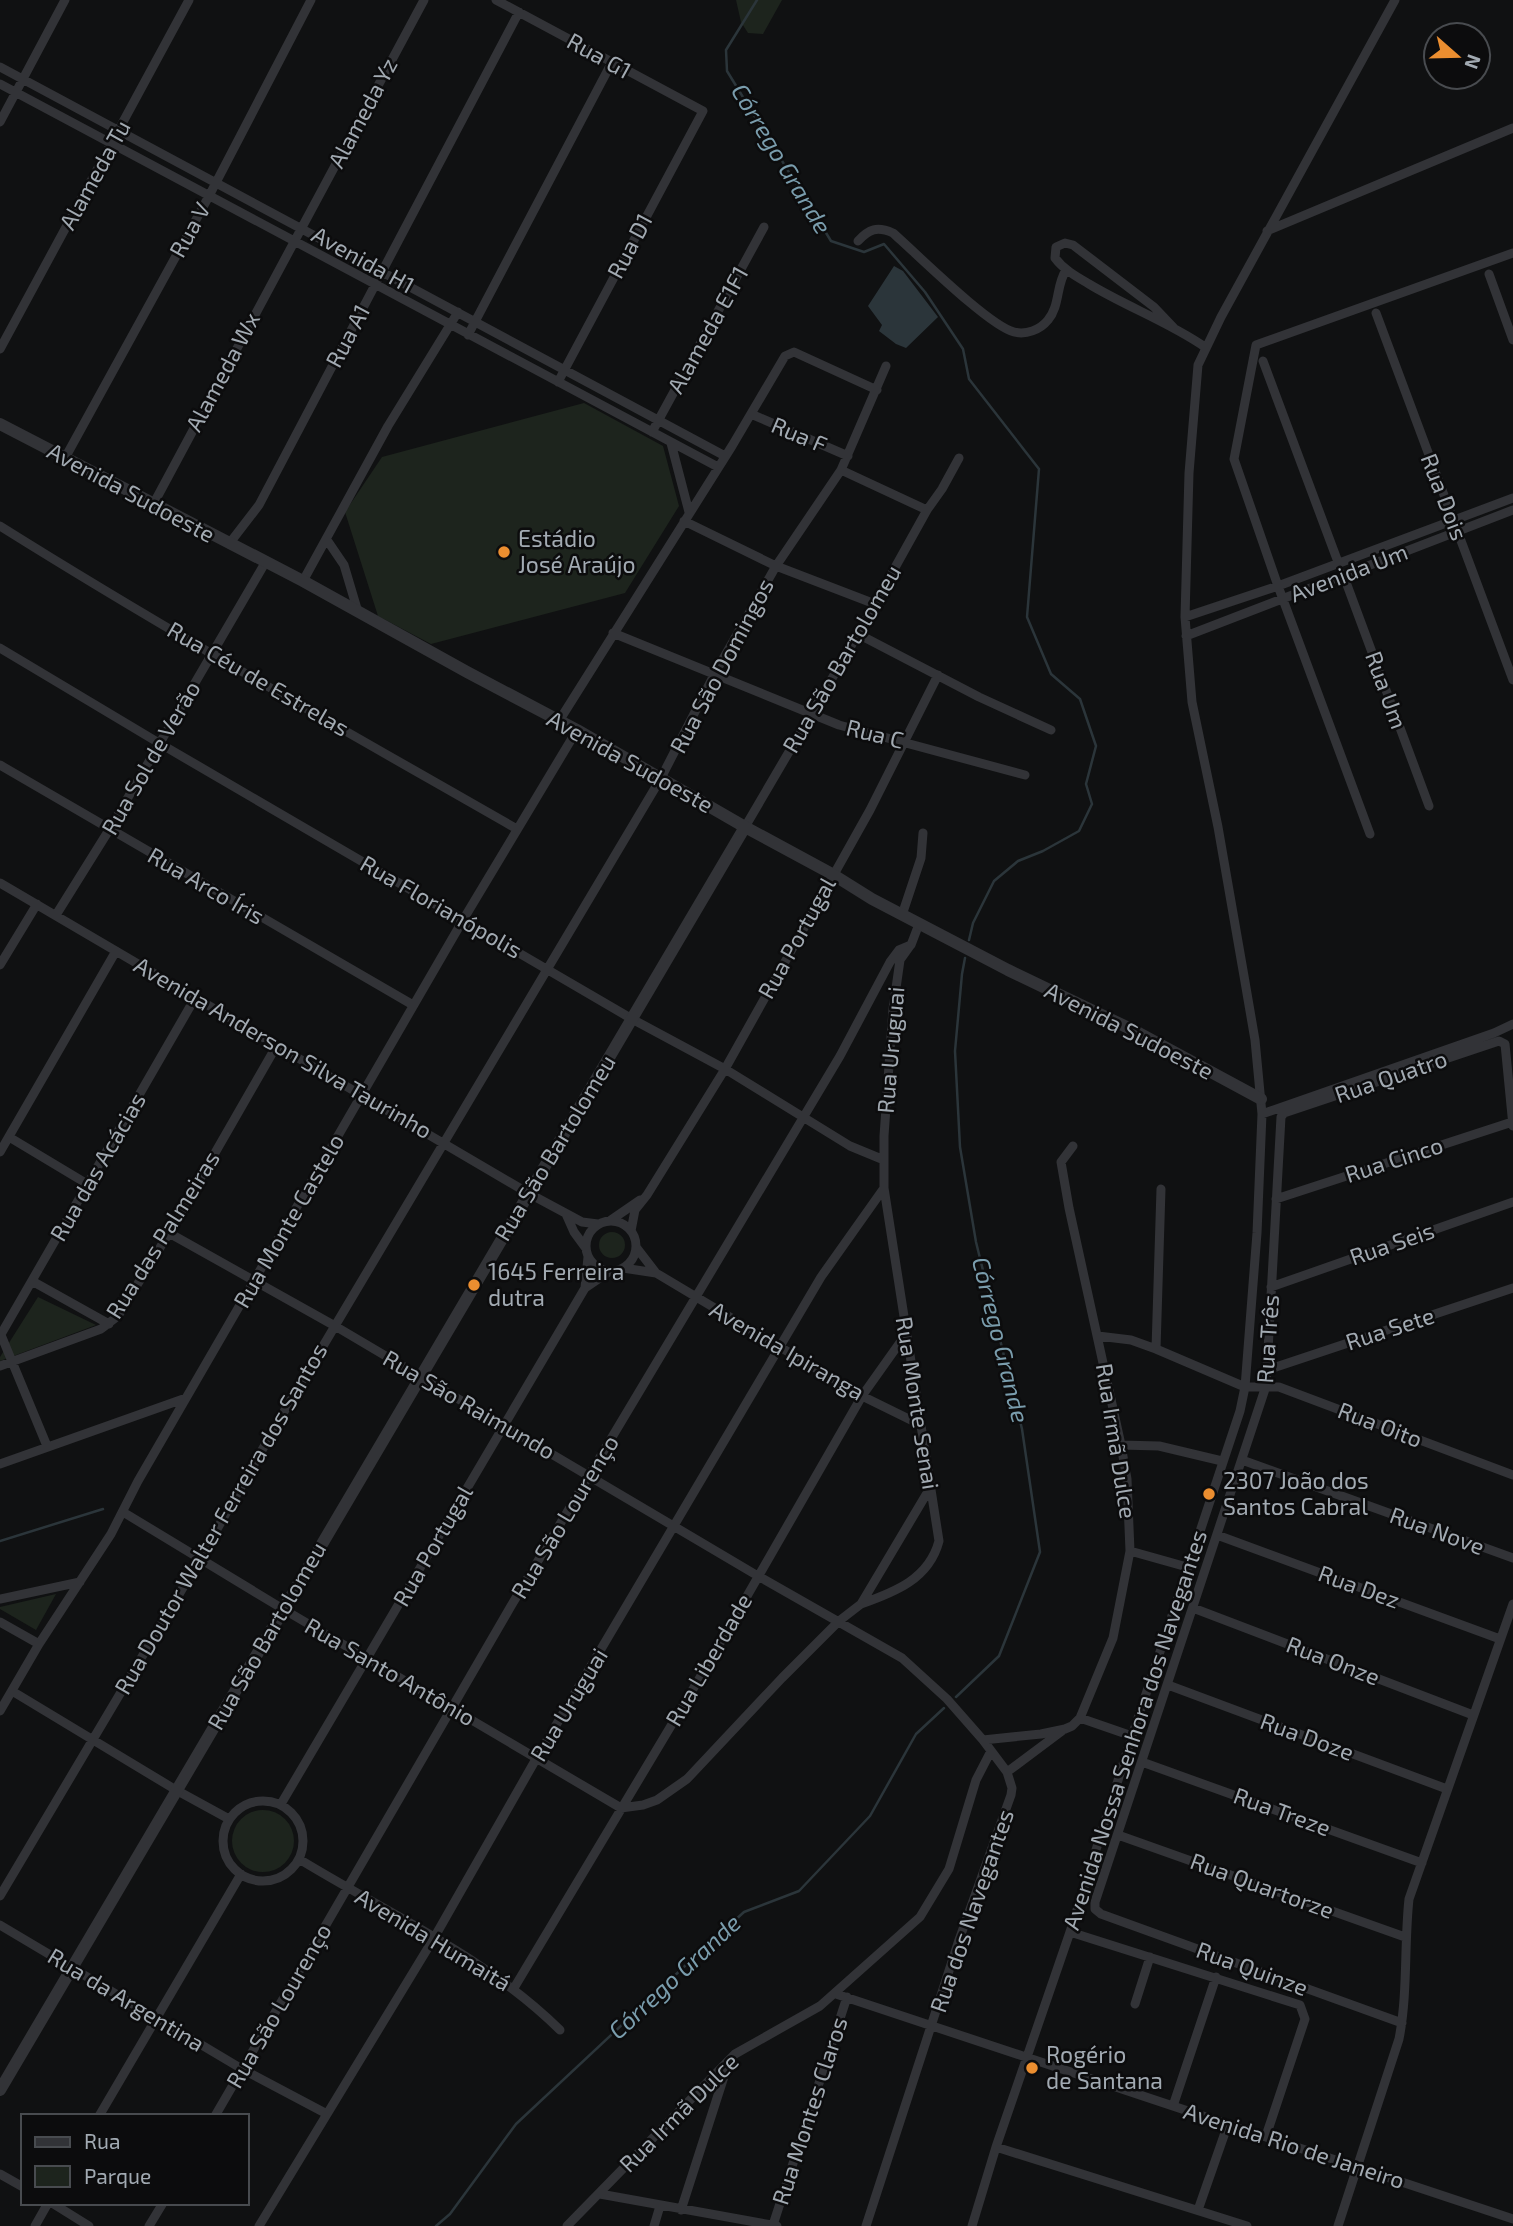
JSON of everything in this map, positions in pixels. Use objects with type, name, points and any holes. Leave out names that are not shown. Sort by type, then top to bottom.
[{"type":"street","points":[[0,122],[65,0]]},
{"type":"street","name":"Alameda Tu","points":[[0,349],[189,0]]},
{"type":"street","name":"Rua V","points":[[65,458],[209,196],[311,0]]},
{"type":"street","name":"Alameda Yz","points":[[293,241],[424,0]]},
{"type":"street","name":"Rua G1","points":[[496,0],[703,111]]},
{"type":"street","name":"Avenida Nossa Senhora dos Navegantes","points":[[972,2226],[1240,1411],[1245,1387],[1257,1233],[1262,1114],[1255,1040],[1192,702],[1186,636],[1194,406],[1198,365],[1205,347],[1395,0]]},
{"type":"street","name":"Rua A1","points":[[229,544],[259,505],[519,12]]},
{"type":"street","points":[[468,335],[612,62]]},
{"type":"street","name":"Avenida H1","points":[[0,67],[659,418],[725,456]]},
{"type":"street","name":"Avenida H1","points":[[0,84],[718,467]]},
{"type":"street","name":"Rua D1","points":[[558,382],[703,111]]},
{"type":"street","points":[[1268,231],[1513,128]]},
{"type":"street","name":"Alameda E1F1","points":[[652,432],[764,227]]},
{"type":"street","points":[[858,241],[869,230],[882,228],[893,233],[997,324],[1020,333],[1034,330],[1047,321],[1056,305],[1061,279],[1066,270]]},
{"type":"street","name":"Alameda Wx","points":[[154,503],[293,241]]},
{"type":"street","points":[[1174,328],[1144,299],[1073,245],[1065,243],[1056,247],[1053,255],[1066,270],[1205,347]]},
{"type":"street","points":[[1370,834],[1234,459],[1255,345],[1513,253]]},
{"type":"street","points":[[1489,274],[1513,340]]},
{"type":"street","points":[[303,581],[388,426],[452,326],[458,312]]},
{"type":"street","name":"Rua Dois","points":[[1376,313],[1513,680]]},
{"type":"street","points":[[559,721],[785,356],[794,352],[877,390]]},
{"type":"street","points":[[1263,361],[1338,562]]},
{"type":"street","name":"Rua São Domingos","points":[[445,1143],[661,778],[715,673],[776,566],[841,470],[886,366]]},
{"type":"street","name":"Rua F","points":[[751,414],[848,456]]},
{"type":"street","name":"Avenida Sudoeste","points":[[0,424],[303,581],[358,614],[577,730],[832,874],[872,900],[1135,1031],[1261,1099]]},
{"type":"street","points":[[671,443],[686,517],[776,566],[875,604]]},
{"type":"street","name":"Rua São Bartolomeu","points":[[0,2090],[745,827],[858,634],[926,510],[942,489],[959,458]]},
{"type":"street","points":[[841,470],[926,510]]},
{"type":"street","name":"Avenida Um","points":[[1185,617],[1278,586],[1513,498]]},
{"type":"street","name":"Avenida Um","points":[[1186,636],[1513,510]]},
{"type":"street","name":"Rua Céu de Estrelas","points":[[0,526],[517,829]]},
{"type":"street","points":[[327,540],[344,565],[358,614]]},
{"type":"street","name":"Rua Sol de Verão","points":[[56,915],[109,830],[265,563]]},
{"type":"street","name":"Rua Um","points":[[1343,574],[1429,806]]},
{"type":"street","name":"Rua C","points":[[613,633],[715,673],[810,715],[865,733],[1025,775]]},
{"type":"street","points":[[858,634],[1052,730]]},
{"type":"street","name":"Rua Florianópolis","points":[[0,648],[632,1019],[725,1069],[850,1146],[884,1160]]},
{"type":"street","name":"Rua Portugal","points":[[631,1231],[635,1210],[725,1069],[870,810],[938,675]]},
{"type":"street","name":"Rua Monte Castelo","points":[[0,1711],[123,1512],[138,1481],[413,1004],[577,730]]},
{"type":"street","name":"Rua Arco Íris","points":[[0,765],[413,1004]]},
{"type":"street","points":[[902,915],[918,870],[923,833]]},
{"type":"street","name":"Avenida Anderson Silva Taurinho","points":[[0,883],[528,1193],[582,1222],[598,1224]]},
{"type":"street","points":[[0,965],[37,904]]},
{"type":"street","name":"Rua São Lourenço","points":[[216,2114],[589,1475],[840,1056],[890,962],[899,950],[911,945],[919,924]]},
{"type":"street","name":"Rua Uruguai","points":[[884,1160],[893,1009],[900,960],[911,945]]},
{"type":"street","points":[[0,1152],[116,951]]},
{"type":"street","name":"Rua das Acácias","points":[[1,1336],[195,998]]},
{"type":"street","points":[[1262,1114],[1513,1024]]},
{"type":"street","name":"Rua Quatro","points":[[1284,1113],[1499,1041],[1504,1044],[1513,1124]]},
{"type":"street","name":"Rua das Palmeiras","points":[[0,1366],[109,1324],[118,1316],[277,1045]]},
{"type":"street","name":"Rua Três","points":[[1101,1914],[1095,1909],[1095,1902],[1266,1386],[1279,1121],[1284,1113]]},
{"type":"street","name":"Rua Cinco","points":[[1276,1199],[1513,1124]]},
{"type":"street","points":[[9,1137],[89,1185]]},
{"type":"street","name":"Rua Doutor Walter Ferreira dos Santos","points":[[0,1896],[445,1143]]},
{"type":"street","name":"Rua Irmã Dulce","points":[[1073,1146],[1061,1162],[1121,1445],[1127,1479],[1130,1551],[1113,1637],[1080,1718]]},
{"type":"street","name":"Rua Monte Senai","points":[[861,1604],[886,1595],[912,1580],[931,1563],[939,1541],[884,1188],[884,1160]]},
{"type":"street","name":"Rua Uruguai","points":[[259,2226],[434,1938],[536,1759],[821,1277],[884,1188]]},
{"type":"street","points":[[1156,1349],[1161,1189]]},
{"type":"street","points":[[585,1247],[590,1231],[598,1224],[611,1220],[647,1195]]},
{"type":"street","name":"Rua Seis","points":[[1271,1287],[1513,1202]]},
{"type":"street","points":[[566,1214],[585,1247],[588,1258],[585,1288]]},
{"type":"street","points":[[611,1220],[622,1223],[631,1231],[636,1247],[656,1273]]},
{"type":"street","name":"Rua São Raimundo","points":[[169,1233],[335,1326],[839,1621]]},
{"type":"street","points":[[622,1268],[632,1259],[636,1247]]},
{"type":"street","points":[[588,1258],[597,1267],[610,1271]]},
{"type":"street","points":[[585,1288],[610,1271],[622,1268],[656,1273]]},
{"type":"street","name":"Avenida Ipiranga","points":[[656,1273],[862,1396],[919,1424]]},
{"type":"street","points":[[32,1281],[109,1324]]},
{"type":"street","name":"Rua Portugal","points":[[281,1804],[585,1288]]},
{"type":"street","name":"Rua Sete","points":[[1267,1370],[1513,1288]]},
{"type":"street","name":"Rua Liberdade","points":[[514,1988],[862,1396],[906,1334]]},
{"type":"street","points":[[1,1336],[47,1446]]},
{"type":"street","points":[[1098,1336],[1131,1340],[1245,1387]]},
{"type":"street","name":"Rua Oito","points":[[1245,1387],[1279,1387],[1513,1475]]},
{"type":"street","points":[[0,1464],[187,1398]]},
{"type":"street","points":[[1121,1445],[1158,1446],[1222,1461]]},
{"type":"street","name":"Rua Nove","points":[[1242,1460],[1513,1558]]},
{"type":"street","points":[[621,1808],[657,1800],[687,1779],[839,1621],[861,1604],[930,1489]]},
{"type":"street","name":"Rua Santo Antônio","points":[[123,1512],[621,1808]]},
{"type":"street","name":"Rua Dez","points":[[1217,1535],[1500,1639]]},
{"type":"street","points":[[1130,1551],[1187,1567]]},
{"type":"street","points":[[0,1600],[80,1581]]},
{"type":"street","points":[[1338,2226],[1399,2039],[1409,1899],[1513,1604]]},
{"type":"street","name":"Rua Onze","points":[[1193,1608],[1473,1714]]},
{"type":"street","points":[[839,1621],[880,1643],[913,1666],[947,1699],[1007,1772],[1080,1718],[1132,1736]]},
{"type":"street","points":[[0,1622],[39,1644]]},
{"type":"street","name":"Rua Doze","points":[[1168,1685],[1447,1789]]},
{"type":"street","points":[[12,1691],[229,1819]]},
{"type":"street","points":[[983,1740],[1065,1729]]},
{"type":"street","name":"Rua Irmã Dulce","points":[[567,2226],[729,2059],[807,2015],[836,1994],[920,1917],[949,1869],[976,1780],[991,1751]]},
{"type":"street","name":"Rua Treze","points":[[1142,1762],[1422,1863]]},
{"type":"street","name":"Rua dos Navegantes","points":[[866,2226],[959,1940],[1011,1795],[1012,1788],[1007,1772]]},
{"type":"street","points":[[258,1801],[281,1804],[299,1822],[303,1834],[299,1859],[283,1875],[273,1880],[262,1881],[241,1874],[227,1859],[223,1849],[225,1828],[229,1819],[247,1804],[258,1801]]},
{"type":"street","name":"Rua Quartorze","points":[[1118,1835],[1405,1937]]},
{"type":"street","name":"Avenida Humaitá","points":[[299,1859],[478,1964],[514,1988],[560,2029]]},
{"type":"street","points":[[100,2114],[241,1874]]},
{"type":"street","name":"Rua Quinze","points":[[1101,1914],[1402,2023]]},
{"type":"street","name":"Rua da Argentina","points":[[0,1925],[242,2069],[327,2115]]},
{"type":"street","points":[[1070,1932],[1300,2005],[1306,2019],[1266,2136]]},
{"type":"street","points":[[1135,2004],[1150,1957]]},
{"type":"street","points":[[1173,2106],[1216,1977]]},
{"type":"street","name":"Avenida Rio de Janeiro","points":[[836,1994],[1513,2219]]},
{"type":"street","name":"Rua Montes Claros","points":[[775,2226],[847,1997]]},
{"type":"street","points":[[681,2210],[729,2059]]},
{"type":"street","points":[[1198,2210],[1228,2124]]},
{"type":"street","points":[[996,2147],[1247,2226]]},
{"type":"street","points":[[0,2174],[21,2186]]},
{"type":"street","points":[[600,2194],[734,2223],[775,2226]]},
{"type":"street","points":[[35,2226],[49,2205]]},
{"type":"street","points":[[53,2205],[89,2226]]},
{"type":"street","points":[[149,2226],[162,2205]]},
{"type":"street","points":[[654,2226],[660,2206]]},
{"type":"street","points":[[574,2226],[577,2215]]},
{"type":"green space","points":[[736,0],[782,0],[763,34],[748,33],[741,22]]},
{"type":"green space","name":"Estádio José Araújo","points":[[584,403],[663,446],[679,506],[625,593],[431,644],[378,616],[345,512],[382,457]]},
{"type":"green space","points":[[612,1232],[621,1236],[625,1245],[621,1254],[612,1258],[603,1254],[599,1245],[603,1236]]},
{"type":"green space","points":[[38,1297],[96,1325],[0,1361],[0,1357]]},
{"type":"green space","points":[[56,1594],[36,1630],[0,1609],[0,1607]]},
{"type":"green space","points":[[263,1810],[275,1812],[285,1819],[292,1829],[292,1853],[285,1863],[275,1870],[263,1872],[251,1870],[241,1863],[234,1853],[232,1841],[234,1829],[241,1819],[251,1812]]},
{"type":"shaded area","points":[[894,266],[903,271],[938,317],[906,348],[879,331],[882,325],[868,306]]},
{"type":"waterway","name":"Córrego Grande","points":[[757,0],[726,50],[727,71],[831,241],[864,252],[884,244],[925,292],[963,349],[969,379],[1039,469],[1027,617],[1051,674],[1080,699],[1096,746],[1086,784],[1092,804],[1079,831],[1018,861],[994,881],[973,923],[969,940]]},
{"type":"waterway","name":"Córrego Grande","points":[[956,1697],[999,1656],[1040,1552],[1022,1429],[976,1242],[960,1147],[955,1051],[965,958]]},
{"type":"waterway","points":[[0,1541],[103,1509]]},
{"type":"waterway","name":"Córrego Grande","points":[[436,2226],[450,2214],[516,2124],[686,1965],[744,1912],[799,1891],[870,1816],[916,1734],[944,1708]]},
{"type":"place","name":"Estádio José Araújo","points":[[504,552]]},
{"type":"place","name":"1645 Ferreira dutra","points":[[474,1285]]},
{"type":"place","name":"2307 João dos Santos Cabral","points":[[1209,1494]]},
{"type":"place","name":"Rogério de Santana","points":[[1032,2068]]}]
